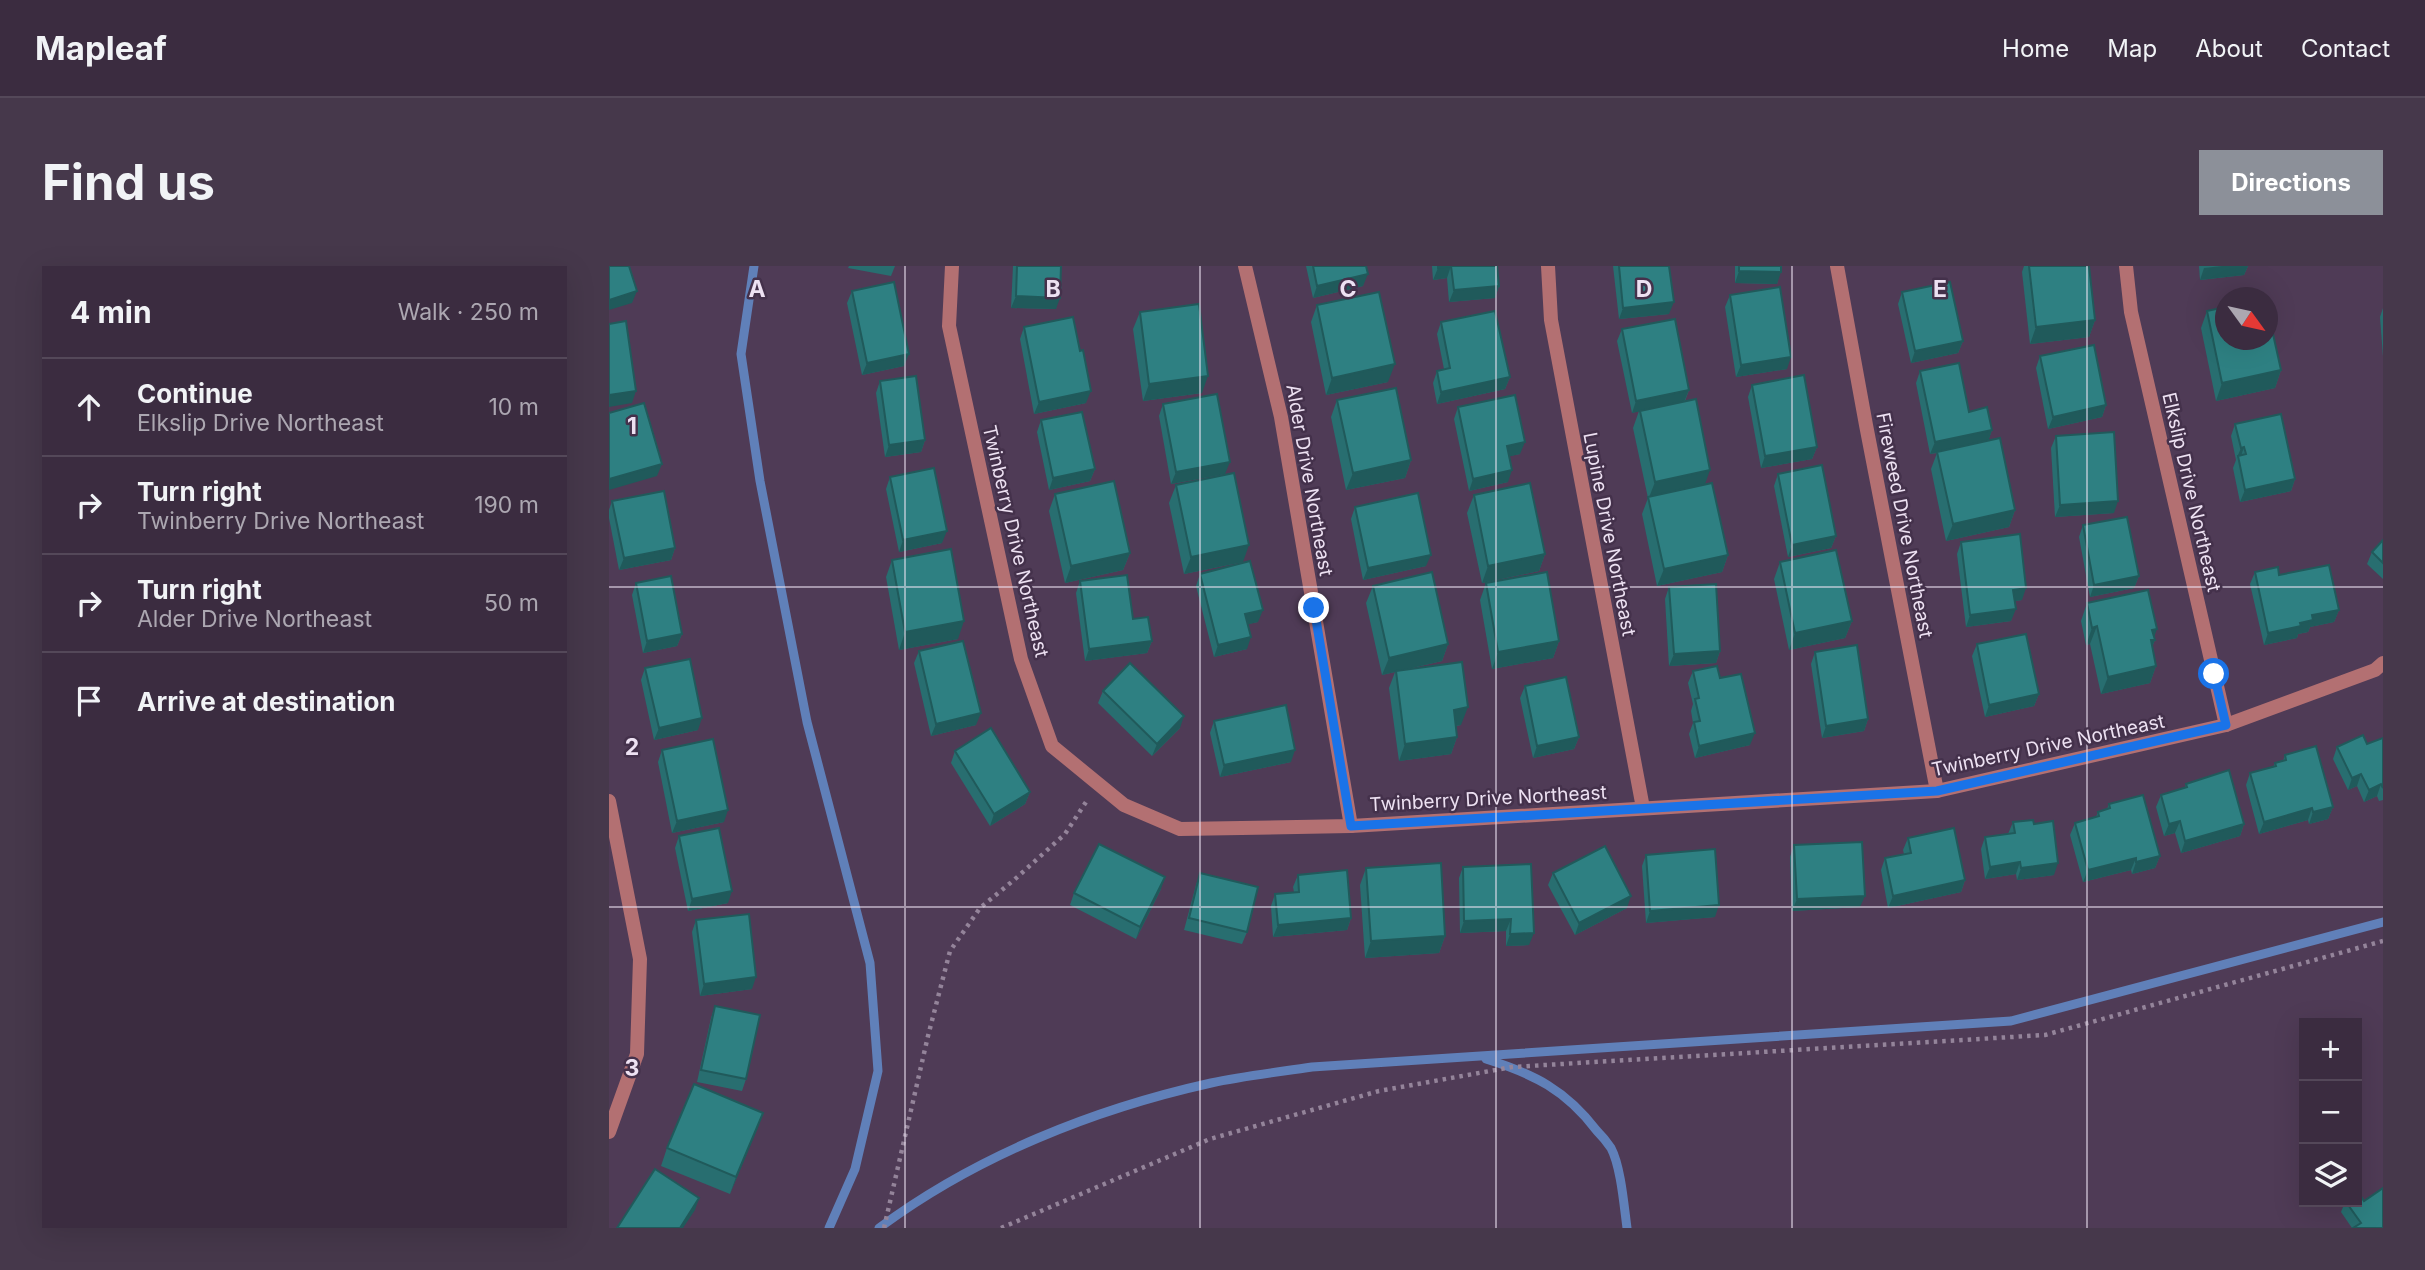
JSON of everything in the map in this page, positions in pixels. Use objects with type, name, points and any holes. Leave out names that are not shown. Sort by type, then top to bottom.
[{"type":"street","name":"Twinberry Drive Northeast","points":[[952,266],[949,326],[1021,659],[1052,746],[1124,805],[1180,829],[1351,826],[1937,791],[2226,725],[2375,670],[2383,663]]},
{"type":"street","name":"Alder Drive Northeast","points":[[1245,266],[1281,417],[1351,826]]},
{"type":"street","name":"Lupine Drive Northeast","points":[[1548,266],[1551,320],[1643,808]]},
{"type":"street","name":"Fireweed Drive Northeast","points":[[1837,266],[1865,425],[1937,791]]},
{"type":"street","name":"Elkslip Drive Northeast","points":[[2126,266],[2131,312],[2226,725]]},
{"type":"street","points":[[609,801],[640,959],[637,1055],[609,1132]]},
{"type":"path","points":[[884,1228],[950,951],[980,908],[1065,834],[1098,784]]},
{"type":"path","points":[[1001,1228],[1210,1139],[1379,1091],[1513,1067],[2045,1035],[2383,941]]},
{"type":"building","points":[[609,266],[629,266],[637,291],[609,300]]},
{"type":"building","points":[[1017,266],[1061,266],[1060,298],[1016,296]]},
{"type":"building","points":[[1313,266],[1366,266],[1368,274],[1317,286]]},
{"type":"building","points":[[1451,266],[1497,266],[1499,286],[1454,290]]},
{"type":"building","points":[[1619,266],[1669,266],[1674,302],[1623,308]]},
{"type":"building","points":[[1739,266],[1781,266],[1781,272],[1739,271]]},
{"type":"building","points":[[2029,266],[2089,266],[2095,320],[2036,327]]},
{"type":"building","points":[[894,282],[909,354],[867,363],[852,291]]},
{"type":"building","points":[[1950,282],[1963,341],[1915,351],[1902,292]]},
{"type":"building","points":[[1780,287],[1791,357],[1741,365],[1730,295]]},
{"type":"building","points":[[1379,292],[1395,364],[1332,378],[1317,305]]},
{"type":"building","points":[[1199,304],[1208,376],[1149,384],[1140,312]]},
{"type":"building","points":[[2215,309],[2215,349],[2207,311]]},
{"type":"building","points":[[1495,311],[1510,377],[1441,392],[1437,371],[1450,368],[1441,322]]},
{"type":"building","points":[[1073,317],[1091,391],[1039,402],[1024,327]]},
{"type":"building","points":[[1675,319],[1689,390],[1636,401],[1622,329]]},
{"type":"building","points":[[626,321],[636,391],[609,395],[609,324]]},
{"type":"building","points":[[2094,345],[2106,405],[2053,417],[2040,356]]},
{"type":"building","points":[[2215,350],[2277,350],[2281,370],[2222,383]]},
{"type":"building","points":[[1959,363],[1969,412],[1987,407],[1992,430],[1935,442],[1920,371]]},
{"type":"building","points":[[1804,375],[1817,447],[1765,456],[1752,385]]},
{"type":"building","points":[[916,376],[925,440],[889,445],[880,381]]},
{"type":"building","points":[[1396,388],[1411,460],[1353,473],[1337,400]]},
{"type":"building","points":[[1217,394],[1230,462],[1176,472],[1163,404]]},
{"type":"building","points":[[1515,395],[1525,442],[1507,446],[1512,470],[1473,479],[1458,407]]},
{"type":"building","points":[[1696,399],[1710,470],[1655,482],[1640,411]]},
{"type":"building","points":[[644,403],[662,464],[609,479],[609,413]]},
{"type":"building","points":[[1082,412],[1095,469],[1053,478],[1041,420]]},
{"type":"building","points":[[2281,414],[2295,479],[2245,490],[2238,456],[2246,454],[2244,447],[2241,448],[2235,424]]},
{"type":"building","points":[[2114,432],[2118,501],[2060,505],[2056,436]]},
{"type":"building","points":[[2000,438],[2015,510],[1953,524],[1937,452]]},
{"type":"building","points":[[1822,465],[1836,536],[1792,545],[1778,474]]},
{"type":"building","points":[[934,468],[947,531],[903,540],[890,477]]},
{"type":"building","points":[[1234,473],[1249,545],[1191,557],[1176,485]]},
{"type":"building","points":[[1114,481],[1130,553],[1071,566],[1055,494]]},
{"type":"building","points":[[1530,483],[1545,554],[1488,566],[1474,495]]},
{"type":"building","points":[[1712,483],[1728,555],[1664,569],[1648,497]]},
{"type":"building","points":[[664,491],[675,548],[624,558],[612,501]]},
{"type":"building","points":[[1418,493],[1431,555],[1368,568],[1355,507]]},
{"type":"building","points":[[2127,517],[2139,576],[2094,585],[2083,525]]},
{"type":"building","points":[[2020,534],[2026,588],[2013,590],[2016,609],[1970,615],[1961,542]]},
{"type":"building","points":[[2383,540],[2383,563],[2372,552]]},
{"type":"building","points":[[951,549],[964,621],[905,632],[892,560]]},
{"type":"building","points":[[1836,550],[1852,621],[1795,633],[1780,562]]},
{"type":"building","points":[[1250,561],[1263,610],[1245,614],[1251,637],[1218,645],[1200,574]]},
{"type":"building","points":[[2329,565],[2339,610],[2312,615],[2313,620],[2300,623],[2301,626],[2268,633],[2255,572],[2278,567],[2279,575]]},
{"type":"building","points":[[1432,572],[1448,644],[1389,658],[1373,586]]},
{"type":"building","points":[[1547,572],[1559,641],[1498,652],[1486,583]]},
{"type":"building","points":[[1127,575],[1133,619],[1148,617],[1152,641],[1089,649],[1080,581]]},
{"type":"building","points":[[671,576],[682,634],[647,641],[636,583]]},
{"type":"building","points":[[1716,584],[1720,651],[1674,654],[1669,587]]},
{"type":"building","points":[[2148,590],[2157,629],[2152,630],[2155,640],[2151,640],[2156,666],[2108,677],[2097,626],[2092,628],[2087,603]]},
{"type":"building","points":[[2026,634],[2039,694],[1989,705],[1977,644]]},
{"type":"building","points":[[963,641],[981,713],[936,724],[919,651]]},
{"type":"building","points":[[1857,645],[1868,719],[1826,726],[1815,652]]},
{"type":"building","points":[[690,659],[702,718],[659,728],[645,668]]},
{"type":"building","points":[[1462,662],[1468,707],[1454,710],[1457,737],[1405,744],[1396,671]]},
{"type":"building","points":[[1130,663],[1184,716],[1157,744],[1103,691]]},
{"type":"building","points":[[1717,666],[1720,678],[1741,674],[1755,733],[1699,746],[1694,722],[1700,721],[1695,699],[1699,698],[1693,671]]},
{"type":"building","points":[[1566,677],[1579,737],[1537,746],[1525,686]]},
{"type":"building","points":[[1286,705],[1295,750],[1224,765],[1214,721]]},
{"type":"building","points":[[991,728],[1030,792],[994,814],[955,751]]},
{"type":"building","points":[[2363,735],[2367,744],[2383,738],[2383,788],[2381,784],[2369,790],[2361,774],[2352,778],[2337,747]]},
{"type":"building","points":[[713,739],[728,810],[677,821],[662,750]]},
{"type":"building","points":[[2316,746],[2333,807],[2313,812],[2312,808],[2264,822],[2250,773],[2276,766],[2275,763],[2286,760],[2285,755]]},
{"type":"building","points":[[2229,770],[2244,824],[2185,841],[2180,821],[2169,824],[2161,795]]},
{"type":"building","points":[[2143,795],[2160,856],[2136,862],[2136,858],[2088,870],[2075,823],[2099,816],[2098,812],[2110,808],[2109,804]]},
{"type":"building","points":[[2033,820],[2034,824],[2053,821],[2058,863],[2021,868],[2020,862],[1990,867],[1985,837],[2015,833],[2013,822]]},
{"type":"building","points":[[719,828],[732,891],[692,899],[679,836]]},
{"type":"building","points":[[1954,828],[1965,880],[1893,896],[1885,858],[1911,853],[1908,838]]},
{"type":"building","points":[[1862,842],[1865,896],[1797,899],[1794,845]]},
{"type":"building","points":[[1099,844],[1165,877],[1140,927],[1074,893]]},
{"type":"building","points":[[1605,846],[1631,896],[1579,923],[1553,873]]},
{"type":"building","points":[[1715,849],[1719,905],[1650,911],[1646,855]]},
{"type":"building","points":[[1441,863],[1445,936],[1371,941],[1366,868]]},
{"type":"building","points":[[1531,864],[1534,933],[1510,934],[1511,919],[1464,921],[1463,867]]},
{"type":"building","points":[[1347,870],[1351,918],[1278,925],[1275,894],[1299,892],[1298,875]]},
{"type":"building","points":[[1200,873],[1258,887],[1247,932],[1189,918]]},
{"type":"building","points":[[749,914],[756,977],[704,984],[696,920]]},
{"type":"building","points":[[715,1006],[760,1015],[746,1079],[701,1070]]},
{"type":"building","points":[[694,1084],[763,1113],[736,1177],[667,1148]]},
{"type":"building","points":[[655,1169],[699,1198],[680,1228],[617,1228]]},
{"type":"building","points":[[2383,1188],[2383,1228],[2353,1228],[2361,1223],[2350,1207],[2362,1207],[2362,1198],[2364,1201]]},
{"type":"waterway","points":[[754,266],[741,354],[760,481],[807,722],[870,963],[878,1071],[855,1169],[829,1228]]},
{"type":"waterway","points":[[879,1228],[955,1179],[1037,1138],[1123,1106],[1211,1083],[1312,1067],[2011,1021],[2383,922]]},
{"type":"waterway","points":[[1486,1059],[1548,1085],[1573,1105],[1604,1139],[1611,1148],[1617,1165],[1627,1228]]},
{"type":"route","points":[[1314,608],[1351,826],[1937,791],[2226,725],[2214,674]]}]
